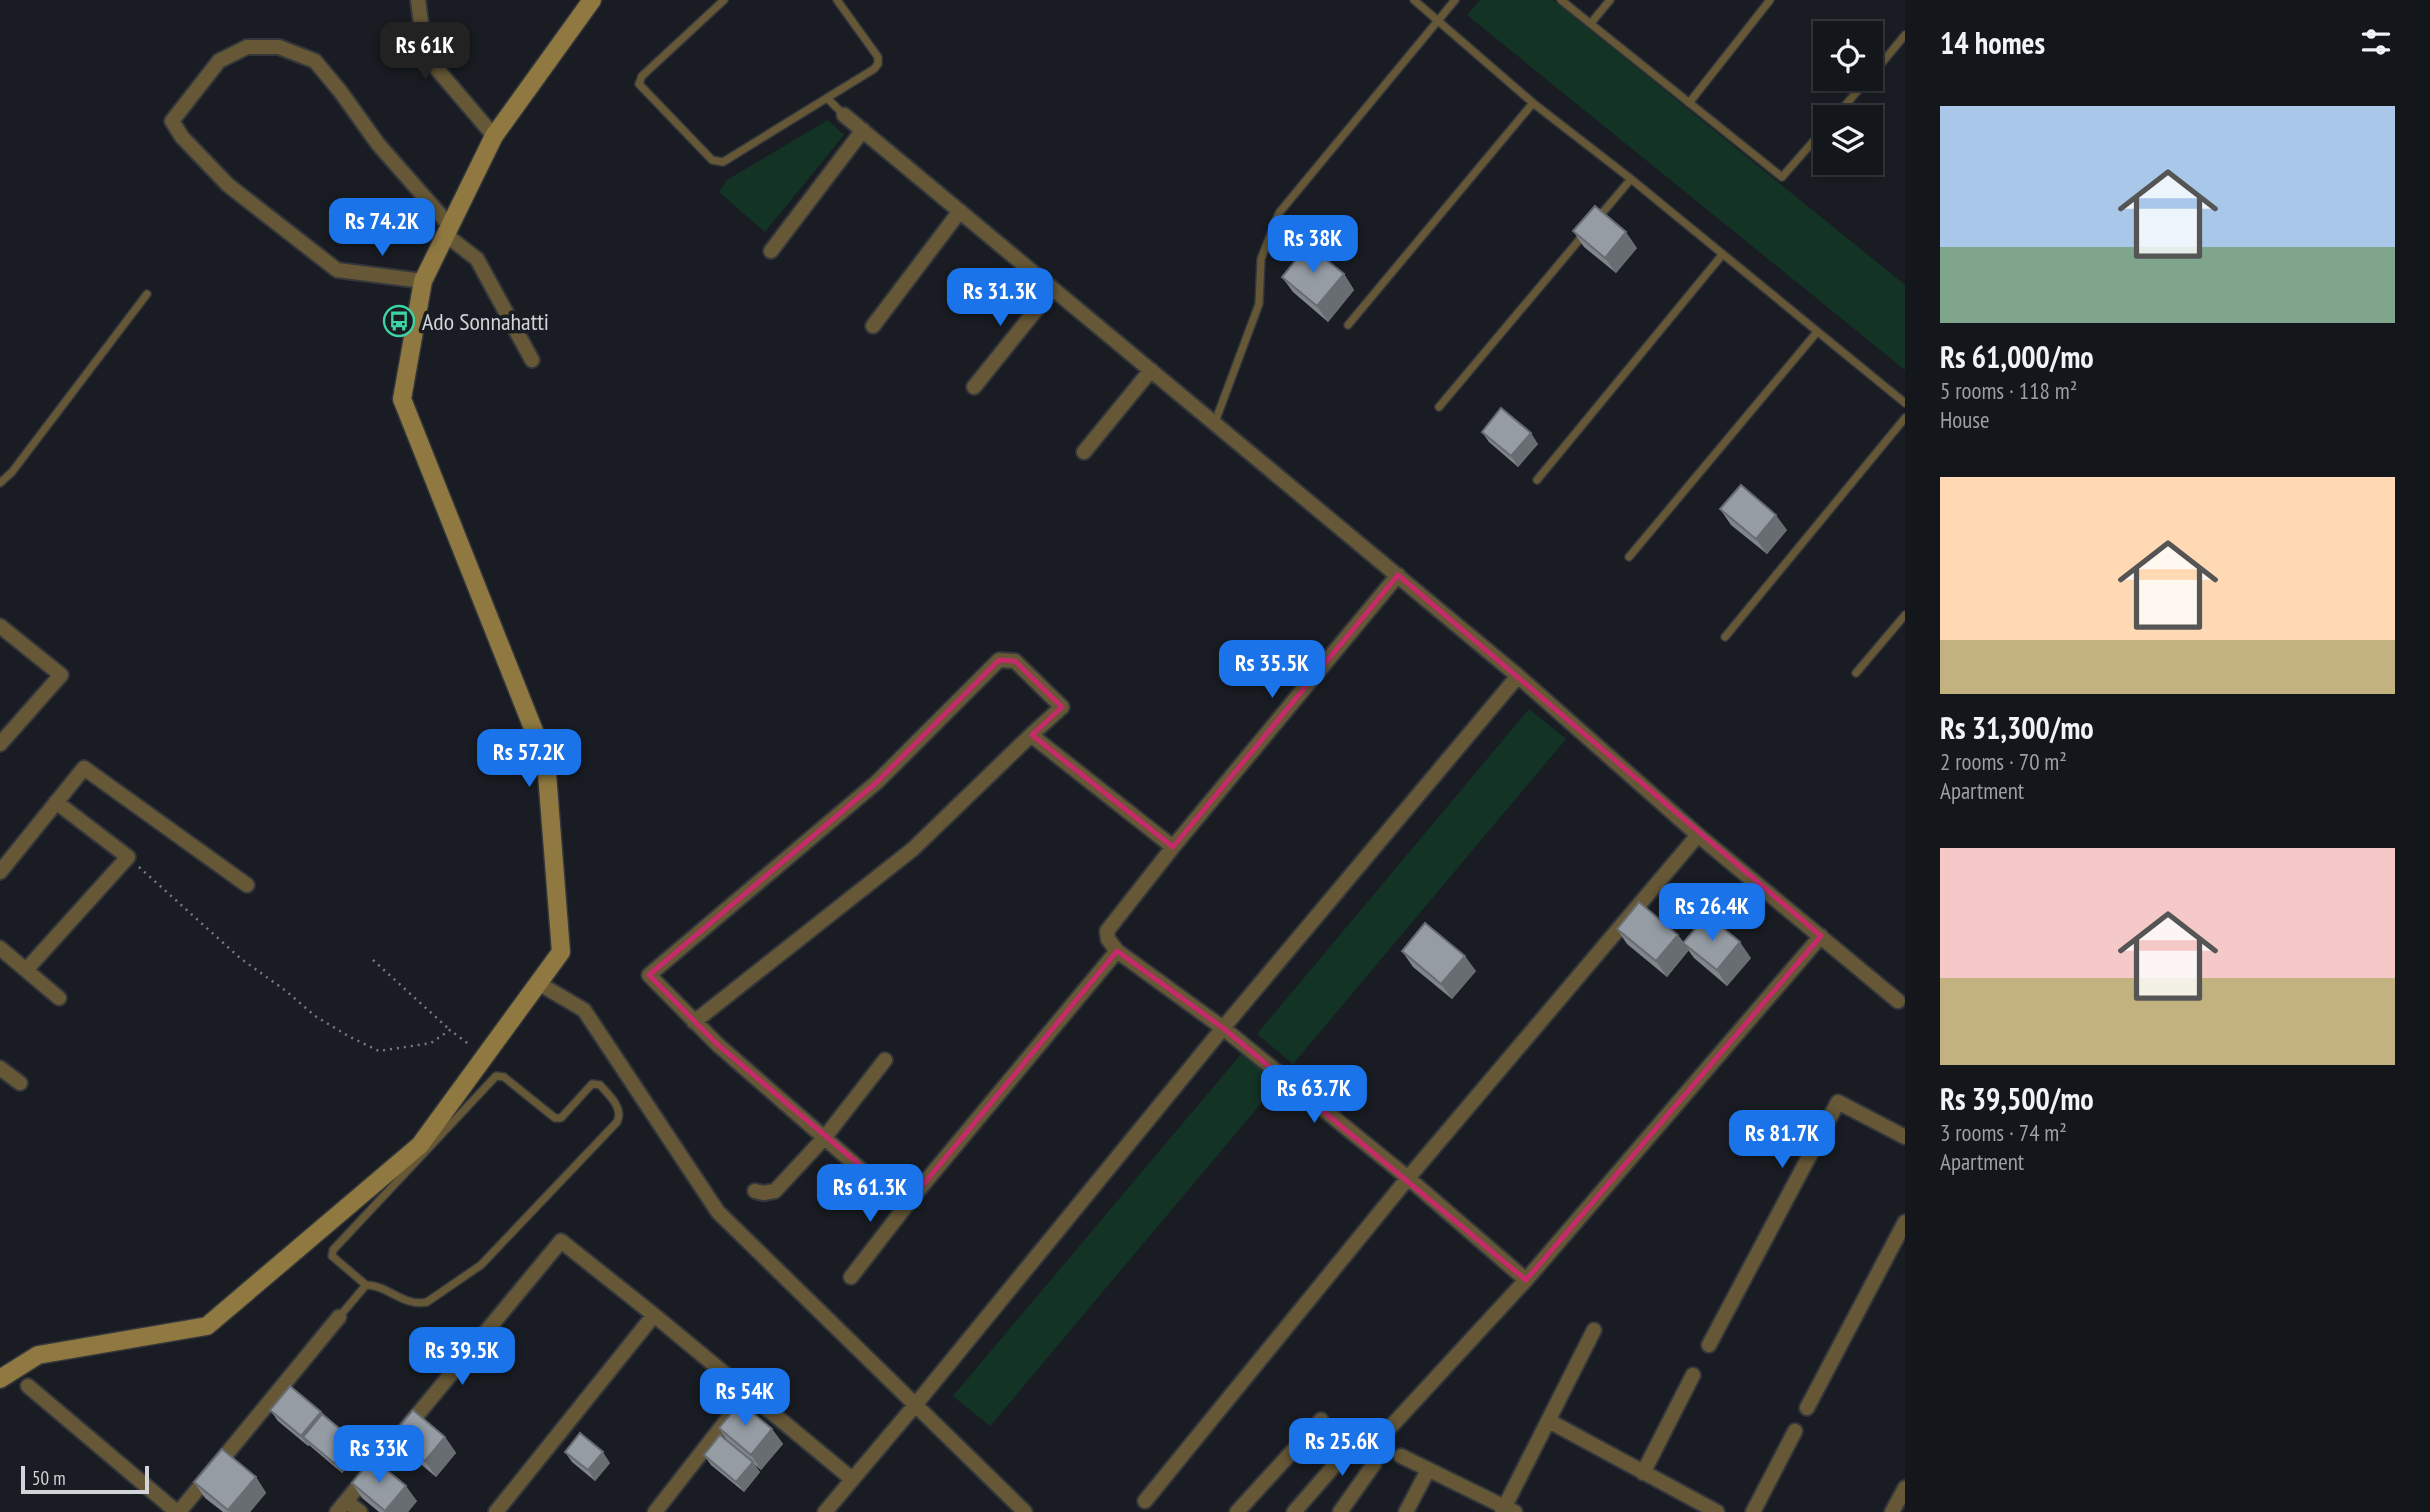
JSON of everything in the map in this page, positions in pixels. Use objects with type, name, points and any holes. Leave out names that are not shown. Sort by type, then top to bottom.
[{"type":"street","points":[[418,0],[425,55],[494,136]]},
{"type":"street","points":[[0,1379],[38,1355],[207,1326],[421,1145],[561,952],[546,761],[402,399],[423,281],[494,136],[592,0]]},
{"type":"street","points":[[423,281],[337,270],[228,185],[182,137],[172,121],[219,61],[247,47],[279,47],[315,61],[448,230],[477,259],[532,360]]},
{"type":"street","points":[[844,114],[1518,676],[1698,835],[1898,1001]]},
{"type":"street","points":[[771,251],[863,130]]},
{"type":"street","points":[[873,326],[960,211]]},
{"type":"street","points":[[974,387],[1052,290]]},
{"type":"street","points":[[1084,452],[1151,370]]},
{"type":"street","points":[[1398,576],[1173,847],[1107,931],[1108,939],[1117,951],[1223,1028],[1408,1178],[1526,1280]]},
{"type":"street","points":[[0,626],[61,675],[0,744]]},
{"type":"street","points":[[694,1022],[913,849],[1062,707],[1015,661],[999,660],[877,782],[649,975],[694,1022],[716,1044],[890,1195],[900,1199],[917,1192]]},
{"type":"street","points":[[825,1512],[1223,1028],[1518,676]]},
{"type":"street","points":[[1031,735],[1173,847]]},
{"type":"street","points":[[0,872],[84,768],[247,885]]},
{"type":"street","points":[[26,970],[128,858],[56,802]]},
{"type":"street","points":[[1145,1501],[1408,1178],[1698,835]]},
{"type":"street","points":[[1374,1446],[1526,1280],[1821,936]]},
{"type":"street","points":[[0,948],[59,998]]},
{"type":"street","points":[[851,1277],[917,1192],[1117,951]]},
{"type":"street","points":[[538,983],[584,1010],[718,1212],[1025,1512]]},
{"type":"street","points":[[755,1191],[775,1191],[825,1137],[885,1059]]},
{"type":"street","points":[[0,1068],[20,1083]]},
{"type":"street","points":[[1709,1345],[1838,1102],[1905,1137]]},
{"type":"street","points":[[1807,1408],[1905,1223]]},
{"type":"street","points":[[360,1512],[342,1506],[561,1241],[852,1479]]},
{"type":"street","points":[[496,1512],[654,1315]]},
{"type":"street","points":[[28,1386],[178,1512],[339,1317]]},
{"type":"street","points":[[1401,1456],[1508,1510],[1594,1330]]},
{"type":"street","points":[[1643,1473],[1693,1375]]},
{"type":"street","points":[[656,1512],[748,1392]]},
{"type":"street","points":[[1237,1512],[1321,1420]]},
{"type":"street","points":[[1549,1421],[1717,1512]]},
{"type":"street","points":[[1753,1512],[1795,1431]]},
{"type":"street","points":[[1294,1512],[1341,1458]]},
{"type":"street","points":[[1340,1512],[1374,1464]]},
{"type":"street","points":[[1406,1512],[1428,1470]]},
{"type":"street","points":[[1892,1512],[1905,1488]]},
{"type":"lane","points":[[724,0],[642,76],[639,84],[712,160],[723,162],[878,64],[878,57],[837,0]]},
{"type":"lane","points":[[1414,0],[1532,103],[1631,179],[1905,403]]},
{"type":"lane","points":[[1216,422],[1259,304],[1261,259],[1279,213],[1455,0]]},
{"type":"lane","points":[[1561,0],[1782,177],[1813,142]]},
{"type":"lane","points":[[1591,23],[1610,0]]},
{"type":"lane","points":[[1689,103],[1770,0]]},
{"type":"lane","points":[[1883,61],[1905,35]]},
{"type":"lane","points":[[1845,105],[1857,91]]},
{"type":"lane","points":[[827,98],[844,114]]},
{"type":"lane","points":[[1348,325],[1532,103]]},
{"type":"lane","points":[[1596,220],[1631,179]]},
{"type":"lane","points":[[1439,407],[1587,231]]},
{"type":"lane","points":[[1537,480],[1722,255]]},
{"type":"lane","points":[[0,483],[12,471],[147,294]]},
{"type":"lane","points":[[1629,557],[1816,332]]},
{"type":"lane","points":[[1725,637],[1905,418]]},
{"type":"lane","points":[[1856,673],[1905,615]]},
{"type":"lane","points":[[339,1317],[366,1285],[373,1285],[407,1302],[417,1304],[427,1302],[481,1265],[617,1122],[620,1116],[612,1097],[600,1085],[592,1084],[561,1118],[555,1118],[504,1077],[496,1076],[332,1251],[332,1256],[366,1285]]},
{"type":"path","points":[[128,858],[240,958],[315,1016],[349,1037],[379,1051],[430,1043],[450,1030]]},
{"type":"path","points":[[373,960],[450,1030],[485,1057]]},
{"type":"highlighted area","points":[[1398,575],[1821,936],[1526,1280],[1223,1028],[1117,951],[917,1192],[900,1199],[717,1044],[649,975],[877,782],[999,660],[1015,661],[1062,707],[1032,735],[1173,847]]},
{"type":"green space","points":[[1480,0],[1553,0],[1905,285],[1905,370],[1467,15]]},
{"type":"green space","points":[[828,120],[844,135],[765,232],[719,192],[727,180]]},
{"type":"green space","points":[[1529,709],[1566,739],[1293,1064],[1257,1034]]},
{"type":"green space","points":[[1242,1053],[1278,1083],[990,1426],[953,1396]]},
{"type":"building","points":[[1595,206],[1626,232],[1605,258],[1573,231]]},
{"type":"building","points":[[1308,245],[1344,274],[1317,306],[1282,277]]},
{"type":"building","points":[[1501,408],[1531,433],[1511,456],[1482,432]]},
{"type":"building","points":[[1741,485],[1776,515],[1756,539],[1720,509]]},
{"type":"building","points":[[1639,902],[1678,935],[1656,961],[1617,929]]},
{"type":"building","points":[[1707,915],[1740,942],[1717,970],[1683,943]]},
{"type":"building","points":[[1425,923],[1465,956],[1441,984],[1402,951]]},
{"type":"building","points":[[290,1386],[321,1412],[301,1436],[270,1410]]},
{"type":"building","points":[[740,1402],[772,1429],[751,1455],[719,1428]]},
{"type":"building","points":[[413,1410],[445,1437],[425,1461],[393,1434]]},
{"type":"building","points":[[322,1414],[353,1440],[334,1463],[303,1437]]},
{"type":"building","points":[[580,1433],[603,1452],[588,1470],[565,1452]]},
{"type":"building","points":[[720,1435],[753,1462],[736,1482],[704,1455]]},
{"type":"building","points":[[222,1449],[256,1477],[228,1510],[194,1482]]},
{"type":"building","points":[[372,1458],[406,1486],[385,1511],[352,1483]]},
{"type":"place","name":"Ado Sonnahatti","points":[[399,321]]}]
